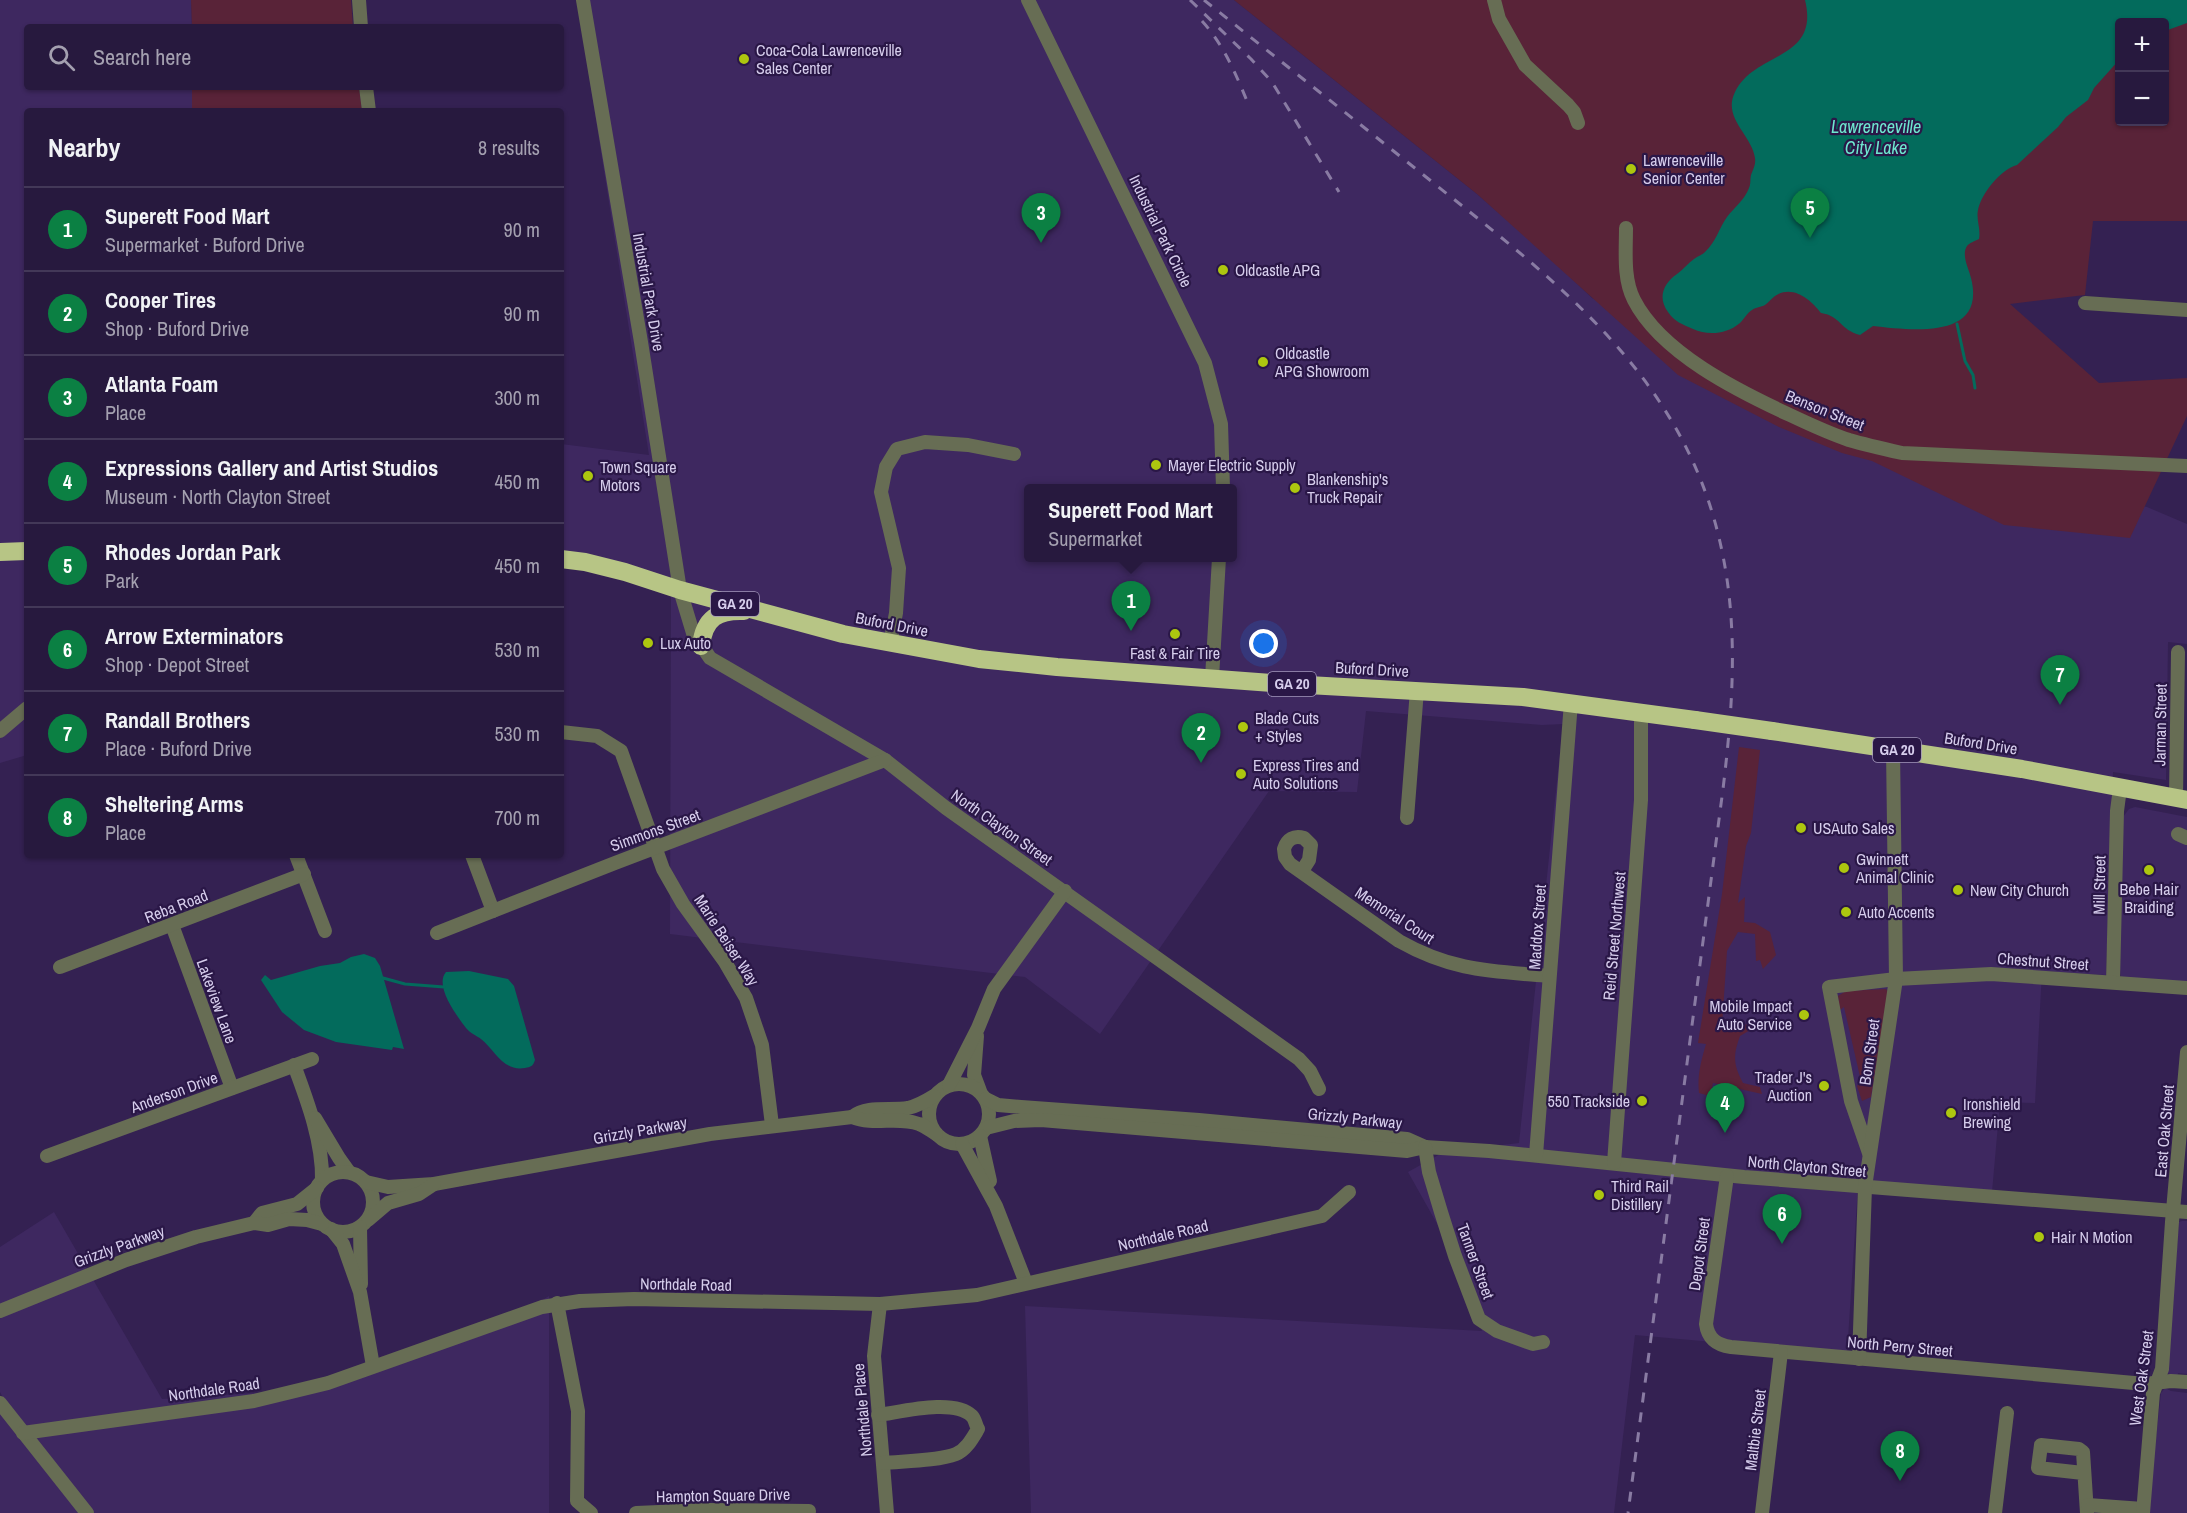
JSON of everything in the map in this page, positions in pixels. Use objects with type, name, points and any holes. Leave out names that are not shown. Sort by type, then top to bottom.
[{"type":"highway","points":[[0,552],[24,551]]},
{"type":"highway","name":"Buford Drive","points":[[564,559],[625,572],[680,590],[843,634],[890,644],[1019,664],[1571,702],[2022,769],[2181,799]]},
{"type":"highway","points":[[701,646],[703,632],[714,618],[728,610],[759,611]]},
{"type":"street","points":[[359,0],[361,24]]},
{"type":"street","name":"Industrial Park Drive","points":[[583,0],[680,590]]},
{"type":"street","name":"Industrial Park Circle","points":[[1028,0],[1205,363],[1221,424],[1223,484]]},
{"type":"street","points":[[1494,0],[1500,19],[1524,65],[1568,105],[1574,112],[1578,123]]},
{"type":"street","points":[[366,90],[369,108]]},
{"type":"street","name":"Benson Street","points":[[1626,228],[1627,271],[1631,292],[1634,300],[1651,323],[1686,356],[1721,380],[1826,431],[1859,443],[1902,453],[2187,466]]},
{"type":"street","points":[[2085,303],[2187,310]]},
{"type":"street","points":[[890,644],[896,613],[899,568],[881,492],[886,467],[897,449],[925,442],[968,445],[1014,454]]},
{"type":"street","points":[[1212,678],[1219,562]]},
{"type":"street","name":"North Clayton Street","points":[[680,590],[693,633],[710,658],[885,760],[945,808],[1299,1059],[1310,1071],[1319,1089]]},
{"type":"street","name":"Jarman Street","points":[[2178,652],[2181,799]]},
{"type":"street","points":[[1407,818],[1417,690]]},
{"type":"street","name":"Maddox Street","points":[[1536,1155],[1571,702]]},
{"type":"street","points":[[0,731],[24,711]]},
{"type":"street","name":"Reid Street Northwest","points":[[1614,1163],[1641,800],[1641,712]]},
{"type":"street","name":"Marie Beiser Way","points":[[564,732],[597,736],[621,751],[663,869],[683,904],[725,962],[746,998],[762,1045],[772,1125]]},
{"type":"street","name":"Born Street","points":[[1859,1359],[1865,1187],[1896,979],[1893,749]]},
{"type":"street","name":"Simmons Street","points":[[437,933],[885,760]]},
{"type":"street","name":"Mill Street","points":[[2113,982],[2117,811],[2120,788]]},
{"type":"street","points":[[297,858],[325,931]]},
{"type":"street","points":[[473,858],[493,910]]},
{"type":"street","name":"Memorial Court","points":[[1302,872],[1399,941],[1429,957],[1460,967],[1549,976]]},
{"type":"street","name":"Reba Road","points":[[60,967],[304,874]]},
{"type":"street","points":[[978,1028],[974,1075],[989,1109],[989,1119],[983,1132],[972,1142],[962,1144],[944,1140],[936,1134],[929,1115],[934,1096],[949,1085],[978,1028],[994,989],[1065,891]]},
{"type":"street","name":"Lakeview Lane","points":[[172,925],[232,1088]]},
{"type":"street","name":"Chestnut Street","points":[[1870,1155],[1851,1101],[1829,987],[1896,979],[1991,974],[2187,988]]},
{"type":"street","name":"East Oak Street","points":[[2180,1212],[2187,1052]]},
{"type":"street","name":"Anderson Drive","points":[[47,1156],[312,1059]]},
{"type":"street","points":[[294,1065],[311,1112],[323,1162],[319,1184],[313,1197],[313,1207],[326,1227],[343,1244],[360,1292],[373,1366]]},
{"type":"street","points":[[949,1085],[965,1084],[983,1095]]},
{"type":"street","name":"Grizzly Parkway","points":[[983,1095],[998,1105],[1013,1107],[1199,1120],[1407,1139],[1425,1147]]},
{"type":"street","name":"Grizzly Parkway","points":[[852,1118],[861,1110],[911,1107],[934,1096]]},
{"type":"street","points":[[311,1112],[349,1172]]},
{"type":"street","name":"Grizzly Parkway","points":[[366,1182],[388,1187],[434,1184],[643,1145],[772,1125],[852,1118],[864,1122],[905,1121],[920,1124],[936,1134]]},
{"type":"street","name":"Grizzly Parkway","points":[[983,1132],[1014,1122],[1041,1120],[1407,1151],[1425,1147]]},
{"type":"street","points":[[983,1132],[996,1206]]},
{"type":"street","points":[[962,1144],[996,1206],[1026,1283]]},
{"type":"street","name":"North Clayton Street","points":[[1425,1147],[1536,1155],[1727,1176],[2180,1212]]},
{"type":"street","name":"Tanner Street","points":[[1425,1147],[1440,1212],[1479,1318],[1497,1331],[1533,1344],[1543,1342]]},
{"type":"street","points":[[319,1184],[330,1174],[349,1172],[358,1175],[372,1191],[374,1201],[372,1211],[364,1224],[360,1292]]},
{"type":"street","name":"Depot Street","points":[[1710,1337],[1706,1324],[1727,1176]]},
{"type":"street","name":"Grizzly Parkway","points":[[254,1223],[262,1213],[297,1204],[319,1184]]},
{"type":"street","name":"Grizzly Parkway","points":[[364,1224],[388,1203],[419,1194],[434,1184]]},
{"type":"street","name":"Northdale Road","points":[[23,1433],[254,1401],[328,1383],[557,1303],[634,1299],[880,1304],[977,1295],[1322,1216],[1349,1192]]},
{"type":"street","name":"West Oak Street","points":[[2143,1511],[2153,1393],[2162,1369],[2180,1212]]},
{"type":"street","name":"Grizzly Parkway","points":[[5,1309],[141,1254],[254,1223],[268,1225],[291,1219],[307,1220],[326,1227]]},
{"type":"street","points":[[326,1227],[340,1232],[351,1231],[364,1224]]},
{"type":"street","points":[[557,1303],[578,1411],[577,1501],[591,1513]]},
{"type":"street","name":"Northdale Place","points":[[880,1304],[874,1356],[887,1513]]},
{"type":"street","points":[[0,1319],[5,1309]]},
{"type":"street","name":"North Perry Street","points":[[1710,1337],[1716,1343],[1724,1346],[1781,1352],[2145,1384],[2157,1382]]},
{"type":"street","name":"Maltbie Street","points":[[1762,1513],[1781,1352]]},
{"type":"street","points":[[2157,1382],[2187,1382]]},
{"type":"street","points":[[0,1403],[87,1513]]},
{"type":"street","points":[[878,1415],[930,1407],[956,1407],[973,1417],[978,1429],[969,1445],[956,1454],[883,1462]]},
{"type":"street","points":[[1995,1513],[2007,1413]]},
{"type":"street","points":[[2083,1473],[2087,1509],[2143,1511]]},
{"type":"street","name":"Hampton Square Drive","points":[[636,1513],[809,1510]]},
{"type":"shaded area","points":[[0,0],[191,0],[192,24],[24,24],[24,90],[192,90],[192,108],[24,108],[24,756],[0,763]]},
{"type":"shaded area","points":[[191,0],[351,0],[353,24],[192,24]]},
{"type":"shaded area","points":[[577,0],[1234,0],[1477,194],[1592,298],[1957,471],[2147,507],[2187,524],[2187,644],[2168,642],[2166,780],[2113,772],[2106,975],[2042,971],[2035,1103],[2000,1102],[1992,1192],[1858,1186],[1847,1354],[1635,1335],[1614,1513],[1031,1513],[1025,1306],[1482,1331],[1454,1254],[1408,1172],[1444,1152],[1519,1143],[1563,724],[1542,725],[1366,711],[1357,792],[1269,791],[1100,1034],[1025,977],[670,934],[671,594],[564,555],[564,444],[649,455]]},
{"type":"shaded area","points":[[1234,0],[2187,0],[2187,221],[2093,221],[2085,295],[2010,304],[2099,383],[2187,378],[2187,416],[2130,538],[2004,525],[1872,461],[1842,453],[1779,427],[1678,375],[1477,194]]},
{"type":"shaded area","points":[[192,90],[359,90],[362,108],[192,108]]},
{"type":"shaded area","points":[[1739,747],[1760,750],[1751,833],[1746,846],[1738,903],[1745,897],[1744,922],[1755,923],[1770,932],[1776,955],[1763,969],[1760,960],[1756,961],[1755,934],[1738,932],[1727,951],[1722,1026],[1754,1024],[1757,1026],[1740,1036],[1735,1060],[1743,1083],[1760,1087],[1762,1094],[1713,1083],[1710,1096],[1699,1093],[1700,1068],[1706,1044],[1698,1043],[1722,894]]},
{"type":"shaded area","points":[[2135,807],[2187,817],[2187,984],[2121,977],[2123,817],[2129,809]]},
{"type":"shaded area","points":[[1886,989],[1888,992],[1871,1097],[1862,1101],[1857,1086],[1861,1081],[1844,1007],[1840,1010],[1838,996],[1846,991]]},
{"type":"shaded area","points":[[54,1212],[162,1399],[273,1392],[489,1333],[549,1296],[549,1513],[0,1513],[0,1414],[10,1411],[0,1392],[0,1247]]},
{"type":"shaded area","points":[[2187,1221],[2187,1374],[2178,1373],[2177,1377],[2167,1373],[2179,1222]]},
{"type":"shaded area","points":[[2165,1388],[2187,1393],[2187,1513],[2147,1513],[2161,1393]]},
{"type":"water","name":"Lawrenceville City Lake","points":[[1805,0],[2187,0],[2187,23],[2169,30],[2169,18],[2115,18],[2115,64],[2094,88],[2088,100],[2066,117],[2017,165],[1998,177],[1983,197],[1978,210],[1979,239],[1969,244],[1965,250],[1973,298],[1968,313],[1957,322],[1924,329],[1873,326],[1860,335],[1848,330],[1833,317],[1821,313],[1801,295],[1788,292],[1775,296],[1765,305],[1754,309],[1729,330],[1717,333],[1699,331],[1679,322],[1671,315],[1663,301],[1664,291],[1672,278],[1709,248],[1727,217],[1742,200],[1750,185],[1755,158],[1732,110],[1735,92],[1744,79],[1756,69],[1795,45],[1803,34],[1807,20]]},
{"type":"water","points":[[364,954],[375,958],[380,966],[404,1049],[393,1047],[392,1050],[336,1042],[304,1030],[282,1012],[261,980],[265,975],[271,980],[320,966],[340,963]]},
{"type":"water","points":[[469,971],[508,979],[514,986],[535,1060],[532,1066],[517,1068],[505,1063],[481,1039],[468,1030],[457,1016],[445,993],[443,978],[446,972]]},
{"type":"waterway","points":[[1957,324],[1965,361],[1973,375],[1975,388]]},
{"type":"waterway","points":[[383,978],[405,984],[444,987]]},
{"type":"railway","points":[[1190,0],[1272,82],[1339,192]]},
{"type":"railway","points":[[1204,0],[1524,256],[1608,336],[1645,381],[1676,429],[1702,483],[1720,542],[1726,573],[1732,634],[1727,758],[1628,1513]]},
{"type":"railway","points":[[1202,21],[1222,49],[1247,101]]},
{"type":"place","name":"Coca-Cola Lawrenceville Sales Center","points":[[744,59]]},
{"type":"place","name":"Lawrenceville Senior Center","points":[[1631,169]]},
{"type":"place","name":"Rhodes Jordan Park","points":[[1810,238]]},
{"type":"place","name":"Atlanta Foam","points":[[1041,243]]},
{"type":"place","name":"Oldcastle APG","points":[[1223,270]]},
{"type":"place","name":"Oldcastle APG Showroom","points":[[1263,362]]},
{"type":"place","name":"Mayer Electric Supply","points":[[1156,465]]},
{"type":"place","name":"Town Square Motors","points":[[588,476]]},
{"type":"place","name":"Blankenship's Truck Repair","points":[[1295,488]]},
{"type":"place","name":"Superett Food Mart","points":[[1131,631]]},
{"type":"place","name":"Fast & Fair Tire","points":[[1175,634]]},
{"type":"place","name":"Lux Auto","points":[[648,643]]},
{"type":"place","name":"Randall Brothers","points":[[2060,705]]},
{"type":"place","name":"Blade Cuts + Styles","points":[[1243,727]]},
{"type":"place","name":"Cooper Tires","points":[[1201,763]]},
{"type":"place","name":"Express Tires and Auto Solutions","points":[[1241,774]]},
{"type":"place","name":"USAuto Sales","points":[[1801,828]]},
{"type":"place","name":"Gwinnett Animal Clinic","points":[[1844,868]]},
{"type":"place","name":"Bebe Hair Braiding","points":[[2149,870]]},
{"type":"place","name":"New City Church","points":[[1958,890]]},
{"type":"place","name":"Auto Accents","points":[[1846,912]]},
{"type":"place","name":"Mobile Impact Auto Service","points":[[1804,1015]]},
{"type":"place","name":"Trader J's Auction","points":[[1824,1086]]},
{"type":"place","name":"550 Trackside","points":[[1642,1101]]},
{"type":"place","name":"Ironshield Brewing","points":[[1951,1113]]},
{"type":"place","name":"Expressions Gallery and Artist Studios","points":[[1725,1133]]},
{"type":"place","name":"Third Rail Distillery","points":[[1599,1195]]},
{"type":"place","name":"Hair N Motion","points":[[2039,1237]]},
{"type":"place","name":"Arrow Exterminators","points":[[1782,1244]]},
{"type":"place","name":"Sheltering Arms","points":[[1900,1481]]}]
